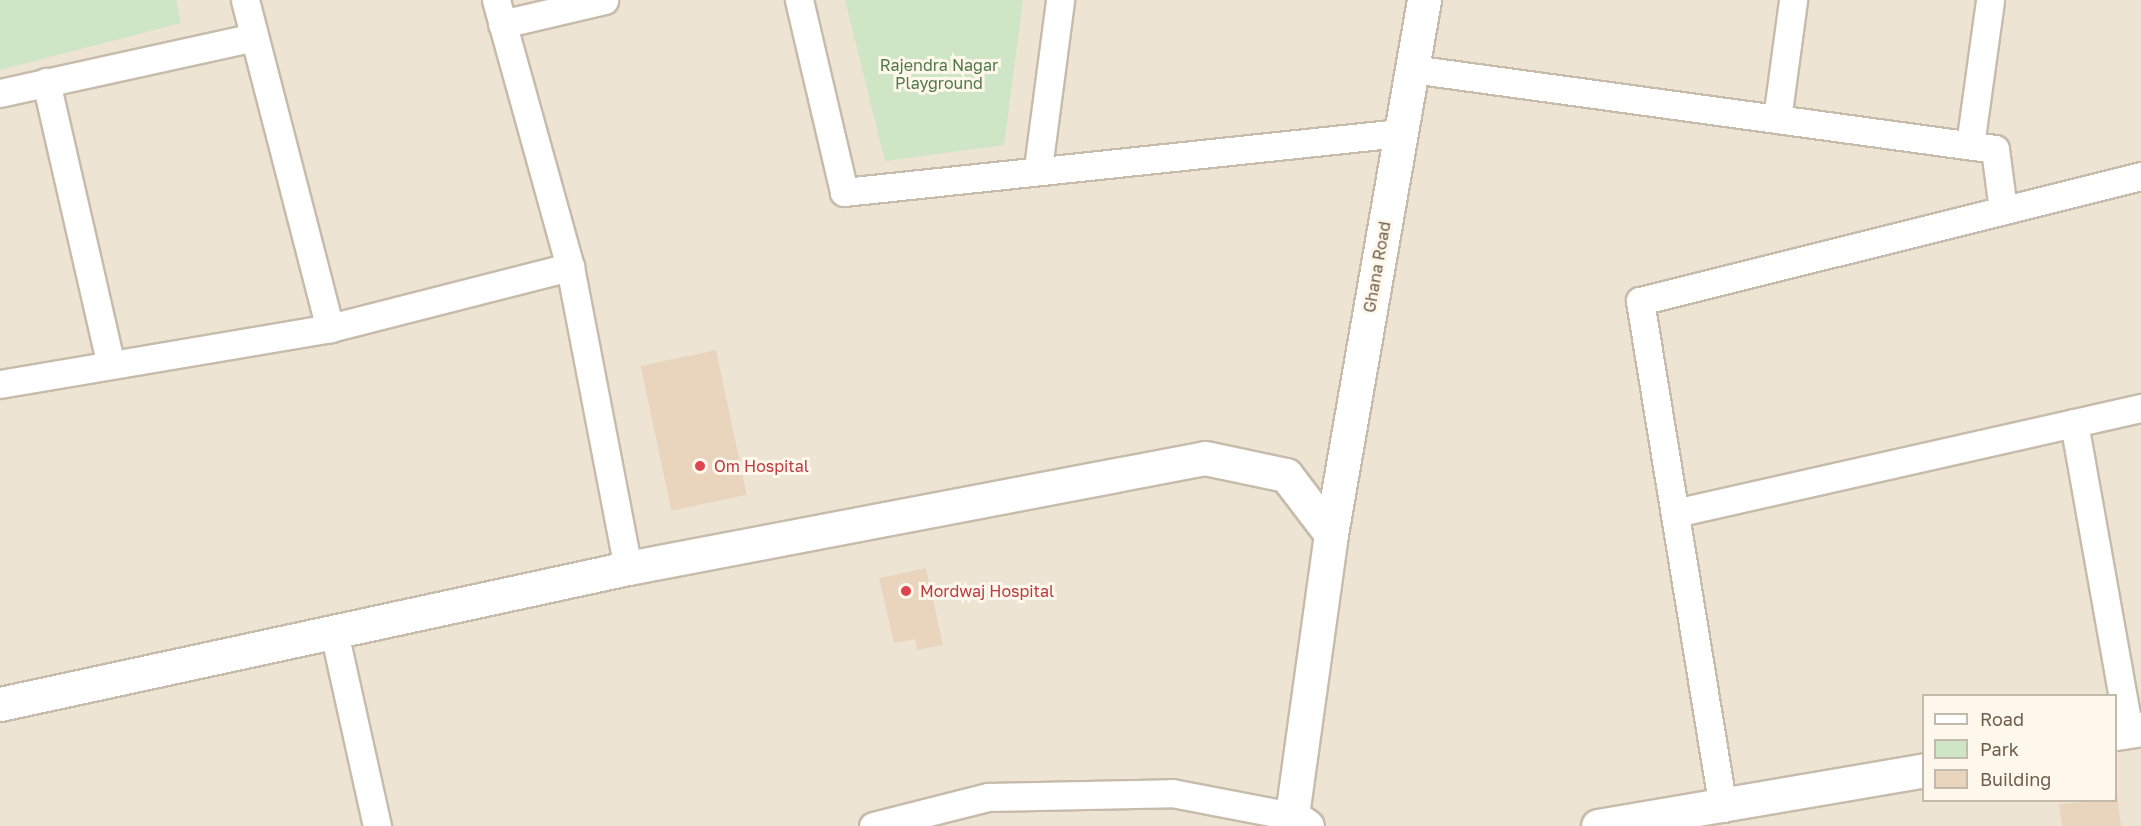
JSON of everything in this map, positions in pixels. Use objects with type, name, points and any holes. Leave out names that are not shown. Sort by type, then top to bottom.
[{"type":"street","points":[[245,0],[330,328]]},
{"type":"street","points":[[604,0],[499,12],[570,267],[628,568]]},
{"type":"street","points":[[799,0],[843,192],[1038,168],[1400,133]]},
{"type":"street","points":[[1038,168],[1060,0]]},
{"type":"street","name":"Ghana Road","points":[[1297,823],[1331,534],[1424,0]]},
{"type":"street","points":[[1777,119],[1793,0]]},
{"type":"street","points":[[1970,145],[1990,0]]},
{"type":"street","points":[[0,93],[254,37]]},
{"type":"street","points":[[1412,69],[1995,148],[2003,210]]},
{"type":"street","points":[[46,82],[111,365]]},
{"type":"street","points":[[1723,808],[1640,301],[2141,176]]},
{"type":"street","points":[[0,384],[330,328],[570,267]]},
{"type":"street","points":[[1675,513],[2141,408]]},
{"type":"street","points":[[2074,423],[2128,731]]},
{"type":"street","points":[[0,704],[628,568],[1205,458],[1286,475],[1331,534]]},
{"type":"street","points":[[334,632],[377,826]]},
{"type":"street","points":[[1598,826],[1723,808],[1922,770]]},
{"type":"street","points":[[873,826],[954,816],[988,797],[1172,794],[1297,823]]},
{"type":"shaded area","points":[[0,0],[2141,0],[2141,826],[0,826]]},
{"type":"green space","points":[[0,0],[176,0],[181,23],[0,70]]},
{"type":"green space","name":"Rajendra Nagar Playground","points":[[845,0],[1023,0],[1004,145],[885,161]]},
{"type":"building","points":[[716,350],[747,495],[671,511],[641,366]]},
{"type":"building","points":[[926,568],[943,645],[917,650],[915,639],[894,643],[879,578]]},
{"type":"building","points":[[2117,793],[2121,826],[2062,826],[2059,804],[2117,802]]},
{"type":"place","name":"Om Hospital","points":[[700,466]]},
{"type":"place","name":"Mordwaj Hospital","points":[[906,591]]}]
